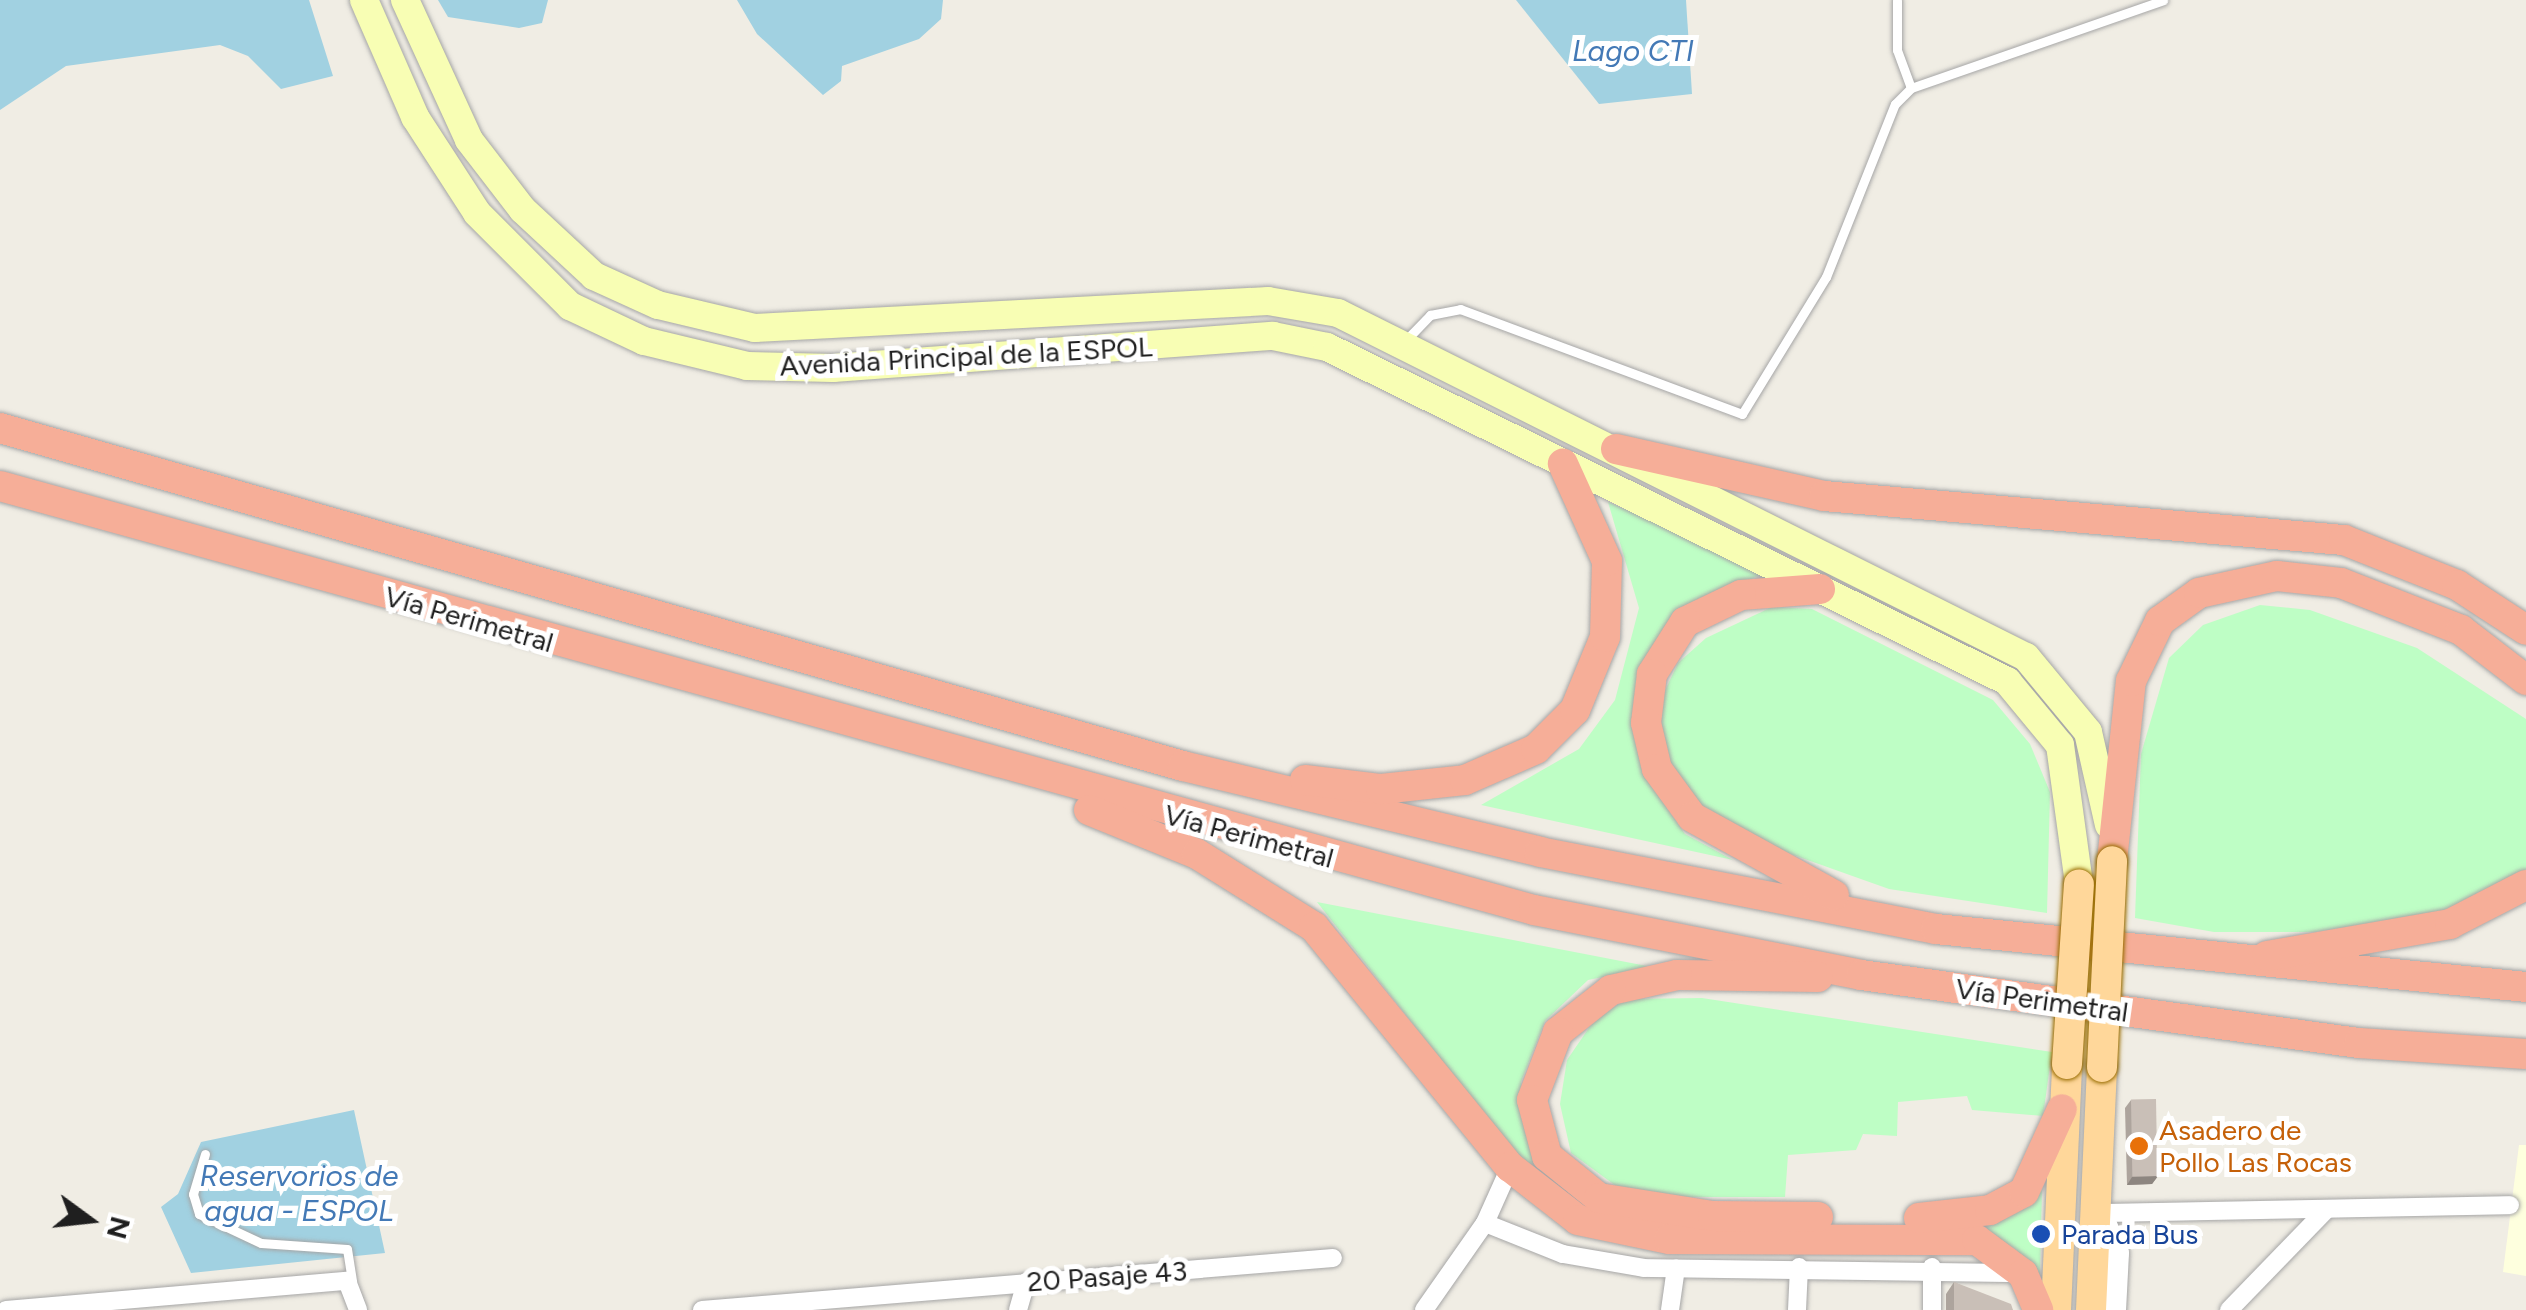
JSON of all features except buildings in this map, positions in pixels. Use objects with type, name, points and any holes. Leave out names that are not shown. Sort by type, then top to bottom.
[{"type":"highway","name":"Vía Perimetral","points":[[0,428],[1182,766],[1540,852],[1936,929],[2234,962],[2526,988]]},
{"type":"highway","points":[[1616,449],[1824,496],[2344,540],[2457,585],[2526,630]]},
{"type":"highway","points":[[1182,766],[1422,787],[1503,767],[1550,738],[1592,678],[1608,599],[1602,541],[1564,464]]},
{"type":"highway","name":"Vía Perimetral","points":[[0,486],[932,750],[1534,910],[1861,975],[2359,1043],[2526,1054]]},
{"type":"highway","points":[[2112,861],[2131,681],[2160,621],[2199,593],[2252,578],[2341,583],[2461,630],[2526,680]]},
{"type":"highway","points":[[1820,589],[1724,600],[1675,633],[1646,704],[1656,769],[1692,817],[1750,856],[1936,929]]},
{"type":"highway","points":[[932,750],[1173,843],[1297,915],[1348,961],[1510,1167],[1566,1214],[1627,1235],[1950,1236],[1988,1244],[2023,1274],[2038,1310]]},
{"type":"highway","points":[[2234,962],[2450,924],[2526,885]]},
{"type":"highway","points":[[1861,975],[1676,975],[1594,1000],[1539,1064],[1533,1115],[1547,1156],[1583,1190],[1639,1208],[1943,1218],[2024,1192],[2062,1109]]},
{"type":"main road","name":"Avenida Principal de la ESPOL","points":[[364,0],[415,117],[476,213],[570,306],[644,341],[747,366],[950,362],[1273,336],[1327,346],[1978,664],[2028,699],[2068,768],[2079,884]]},
{"type":"main road","name":"Avenida Principal de la ESPOL","points":[[405,0],[470,140],[523,210],[594,276],[658,305],[755,328],[948,321],[1268,301],[1338,313],[1509,392],[2040,667],[2094,748],[2112,861]]},
{"type":"main road","points":[[948,321],[950,362]]},
{"type":"main road","points":[[1393,377],[1403,343]]},
{"type":"main road","points":[[1526,441],[1526,417],[1542,410]]},
{"type":"main road","points":[[2090,1310],[2112,861]]},
{"type":"main road","points":[[2056,1310],[2062,1109],[2079,884]]},
{"type":"street","points":[[1424,1310],[1485,1223],[1510,1167]]},
{"type":"street","points":[[2115,1310],[2118,1254],[2098,1207],[2326,1210],[2510,1206]]},
{"type":"street","points":[[2229,1310],[2326,1210]]},
{"type":"street","points":[[1485,1223],[1563,1254],[1676,1268],[1932,1267],[2023,1274]]},
{"type":"street","name":"20 Pasaje 43","points":[[702,1310],[800,1306],[1026,1282],[1332,1258]]},
{"type":"street","points":[[1797,1310],[1799,1267]]},
{"type":"street","points":[[1932,1267],[1932,1310]]},
{"type":"street","points":[[1670,1310],[1676,1268]]},
{"type":"street","points":[[6,1310],[188,1306],[352,1282],[358,1310]]},
{"type":"street","points":[[1018,1310],[1026,1282]]},
{"type":"lane","points":[[1897,0],[1896,50],[1911,88]]},
{"type":"lane","points":[[1403,343],[1430,315],[1460,309],[1742,414],[1826,277],[1895,104],[1911,88],[2163,0]]},
{"type":"lane","points":[[204,1154],[192,1194],[208,1222],[261,1244],[347,1249],[352,1282]]},
{"type":"shaded area","points":[[2519,1145],[2526,1145],[2526,1276],[2503,1272]]},
{"type":"green space","points":[[1608,502],[1770,572],[1725,588],[1653,657],[1666,807],[1685,834],[1733,860],[1481,805],[1579,749],[1615,700],[1639,608]]},
{"type":"green space","points":[[2260,605],[2310,610],[2417,648],[2526,719],[2526,869],[2505,889],[2459,909],[2315,932],[2214,932],[2135,918],[2141,754],[2169,658],[2203,625]]},
{"type":"green space","points":[[1772,607],[1812,609],[1993,700],[2030,744],[2050,792],[2047,913],[1889,889],[1771,847],[1710,817],[1684,790],[1662,747],[1661,699],[1678,663],[1706,638]]},
{"type":"green space","points":[[1317,902],[1652,967],[1588,980],[1545,1021],[1521,1082],[1529,1145],[1553,1187],[1520,1160]]},
{"type":"green space","points":[[1702,998],[2052,1052],[2043,1116],[1972,1110],[1967,1096],[1898,1102],[1897,1136],[1863,1134],[1856,1150],[1788,1155],[1785,1197],[1631,1197],[1571,1153],[1560,1104],[1567,1060],[1593,1022],[1626,999]]},
{"type":"green space","points":[[2042,1191],[2040,1275],[2014,1248],[1970,1231]]},
{"type":"water","points":[[0,0],[309,0],[333,76],[281,89],[248,56],[220,45],[66,66],[0,110]]},
{"type":"water","points":[[438,0],[548,0],[542,23],[519,28],[448,17]]},
{"type":"water","points":[[737,0],[943,0],[941,19],[919,39],[842,66],[841,81],[823,95],[757,34]]},
{"type":"water","name":"Lago CTI","points":[[1516,0],[1686,0],[1692,94],[1599,104]]},
{"type":"water","name":"Reservorios de agua - ESPOL","points":[[354,1110],[385,1253],[191,1273],[161,1207],[178,1194],[201,1142]]},
{"type":"place","name":"Asadero de Pollo Las Rocas","points":[[2139,1146]]},
{"type":"place","name":"Parada Bus","points":[[2041,1234]]}]
